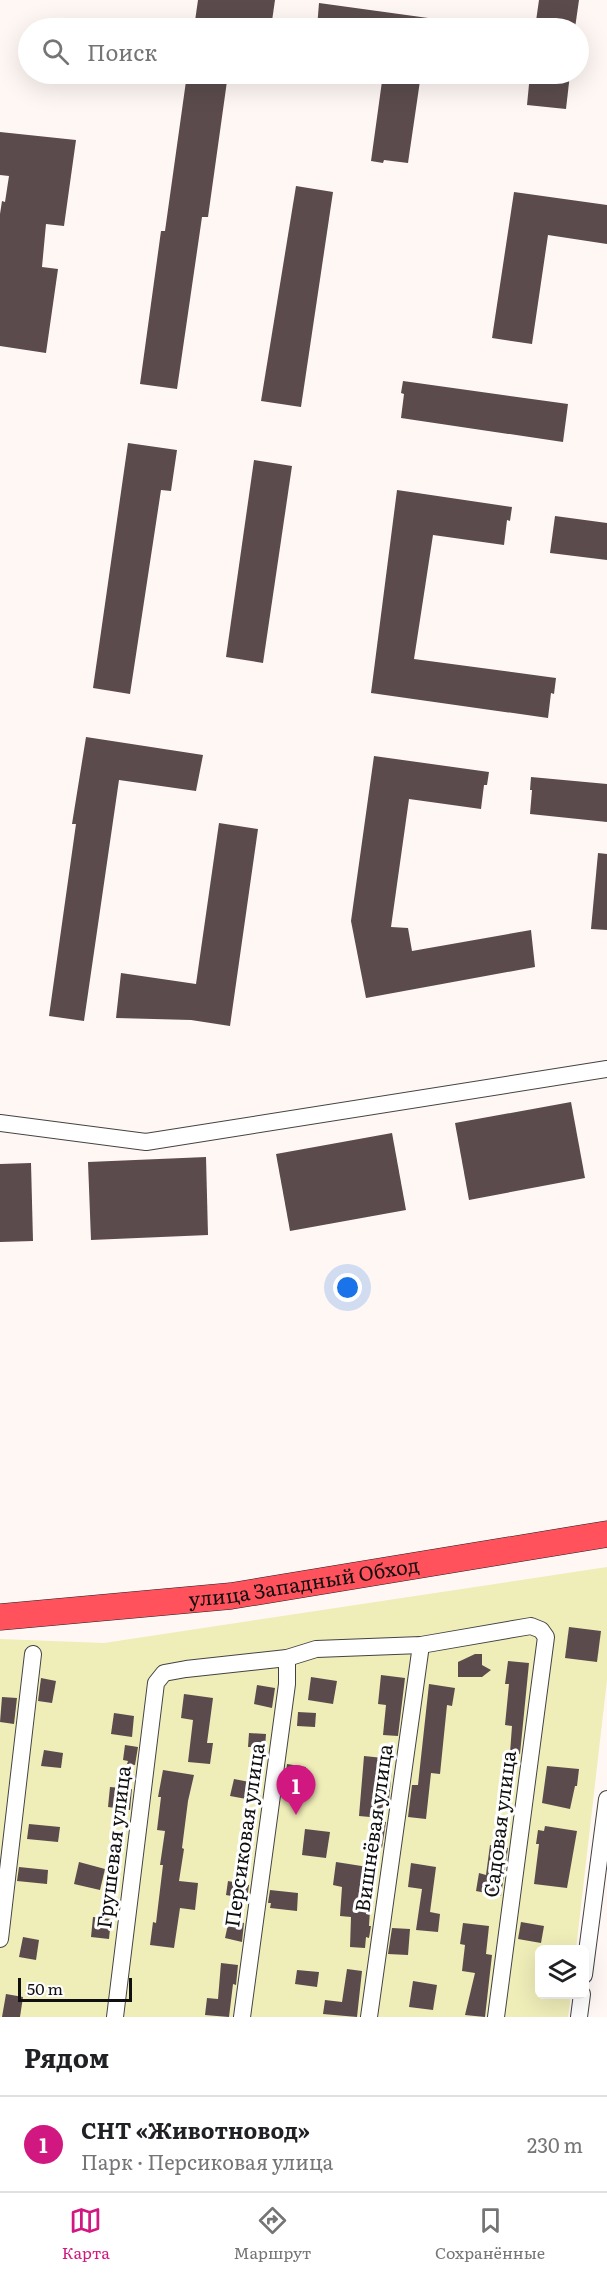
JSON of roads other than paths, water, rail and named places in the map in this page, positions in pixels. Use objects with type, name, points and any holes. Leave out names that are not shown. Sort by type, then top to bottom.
[{"type":"highway","name":"улица Западный Обход","points":[[0,1604],[61,1601],[229,1585],[457,1551],[607,1523]]},
{"type":"highway","name":"улица Западный Обход","points":[[0,1617],[231,1596],[607,1534]]},
{"type":"street","points":[[0,1124],[146,1142],[607,1069]]},
{"type":"street","name":"Садовая улица","points":[[421,1645],[531,1626],[540,1630],[546,1637],[496,2017]]},
{"type":"street","points":[[287,1658],[316,1649],[421,1645]]},
{"type":"street","name":"Вишнёвая улица","points":[[369,2017],[421,1645]]},
{"type":"street","points":[[0,1939],[33,1654]]},
{"type":"street","name":"Грушевая улица","points":[[115,2017],[156,1683],[164,1673],[287,1658]]},
{"type":"street","name":"Персиковая улица","points":[[242,2017],[287,1684],[287,1658]]},
{"type":"street","points":[[589,1945],[607,1798]]},
{"type":"street","points":[[579,2017],[581,1999]]},
{"type":"place","name":"СНТ «Животновод»","points":[[296,1815]]}]
